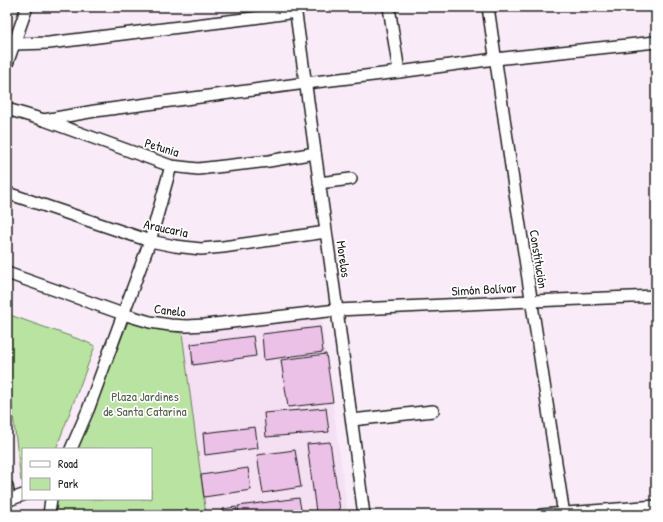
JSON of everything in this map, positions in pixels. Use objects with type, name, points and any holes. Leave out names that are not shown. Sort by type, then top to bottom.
[{"type":"street","points":[[7,64],[10,43],[27,7]]},
{"type":"street","points":[[389,7],[399,72]]},
{"type":"street","name":"Constitución","points":[[488,7],[550,429],[564,514]]},
{"type":"street","points":[[10,43],[49,44],[253,18],[296,9]]},
{"type":"street","name":"Morelos","points":[[296,9],[364,515]]},
{"type":"street","points":[[44,120],[95,111],[306,83],[495,59],[656,42]]},
{"type":"street","name":"Petunia","points":[[7,109],[44,120],[171,166],[198,169],[269,161],[315,153]]},
{"type":"street","points":[[71,448],[88,410],[150,240],[171,166]]},
{"type":"street","points":[[319,183],[351,179]]},
{"type":"street","name":"Araucaria","points":[[7,193],[150,240],[175,246],[201,248],[223,247],[326,232]]},
{"type":"street","name":"Canelo","points":[[7,273],[123,314],[150,322],[170,325],[205,325],[337,310]]},
{"type":"street","name":"Simón Bolívar","points":[[337,310],[656,296]]},
{"type":"street","points":[[352,420],[433,410]]},
{"type":"street","points":[[7,486],[8,501],[22,495]]},
{"type":"street","points":[[49,515],[51,500]]},
{"type":"street","points":[[541,515],[656,506]]},
{"type":"shaded area","points":[[321,316],[348,515],[206,515],[182,333]]},
{"type":"green space","points":[[7,314],[95,346],[56,448],[22,448],[21,481],[7,365]]},
{"type":"green space","name":"Plaza Jardines de Santa Catarina","points":[[128,322],[182,333],[206,515],[54,515],[57,500],[152,500],[152,448],[77,448]]},
{"type":"building","points":[[320,327],[323,352],[264,360],[262,334]]},
{"type":"building","points":[[253,336],[256,356],[193,365],[191,344]]},
{"type":"building","points":[[326,354],[333,402],[288,407],[281,360]]},
{"type":"building","points":[[326,408],[329,432],[266,437],[264,413]]},
{"type":"building","points":[[255,427],[258,448],[205,455],[203,433]]},
{"type":"building","points":[[330,442],[340,510],[316,512],[307,444]]},
{"type":"building","points":[[295,450],[301,487],[263,493],[257,455]]},
{"type":"building","points":[[248,468],[251,490],[204,497],[201,475]]},
{"type":"building","points":[[299,498],[302,515],[239,515],[238,506]]},
{"type":"building","points":[[236,507],[237,515],[223,515],[223,509]]}]
